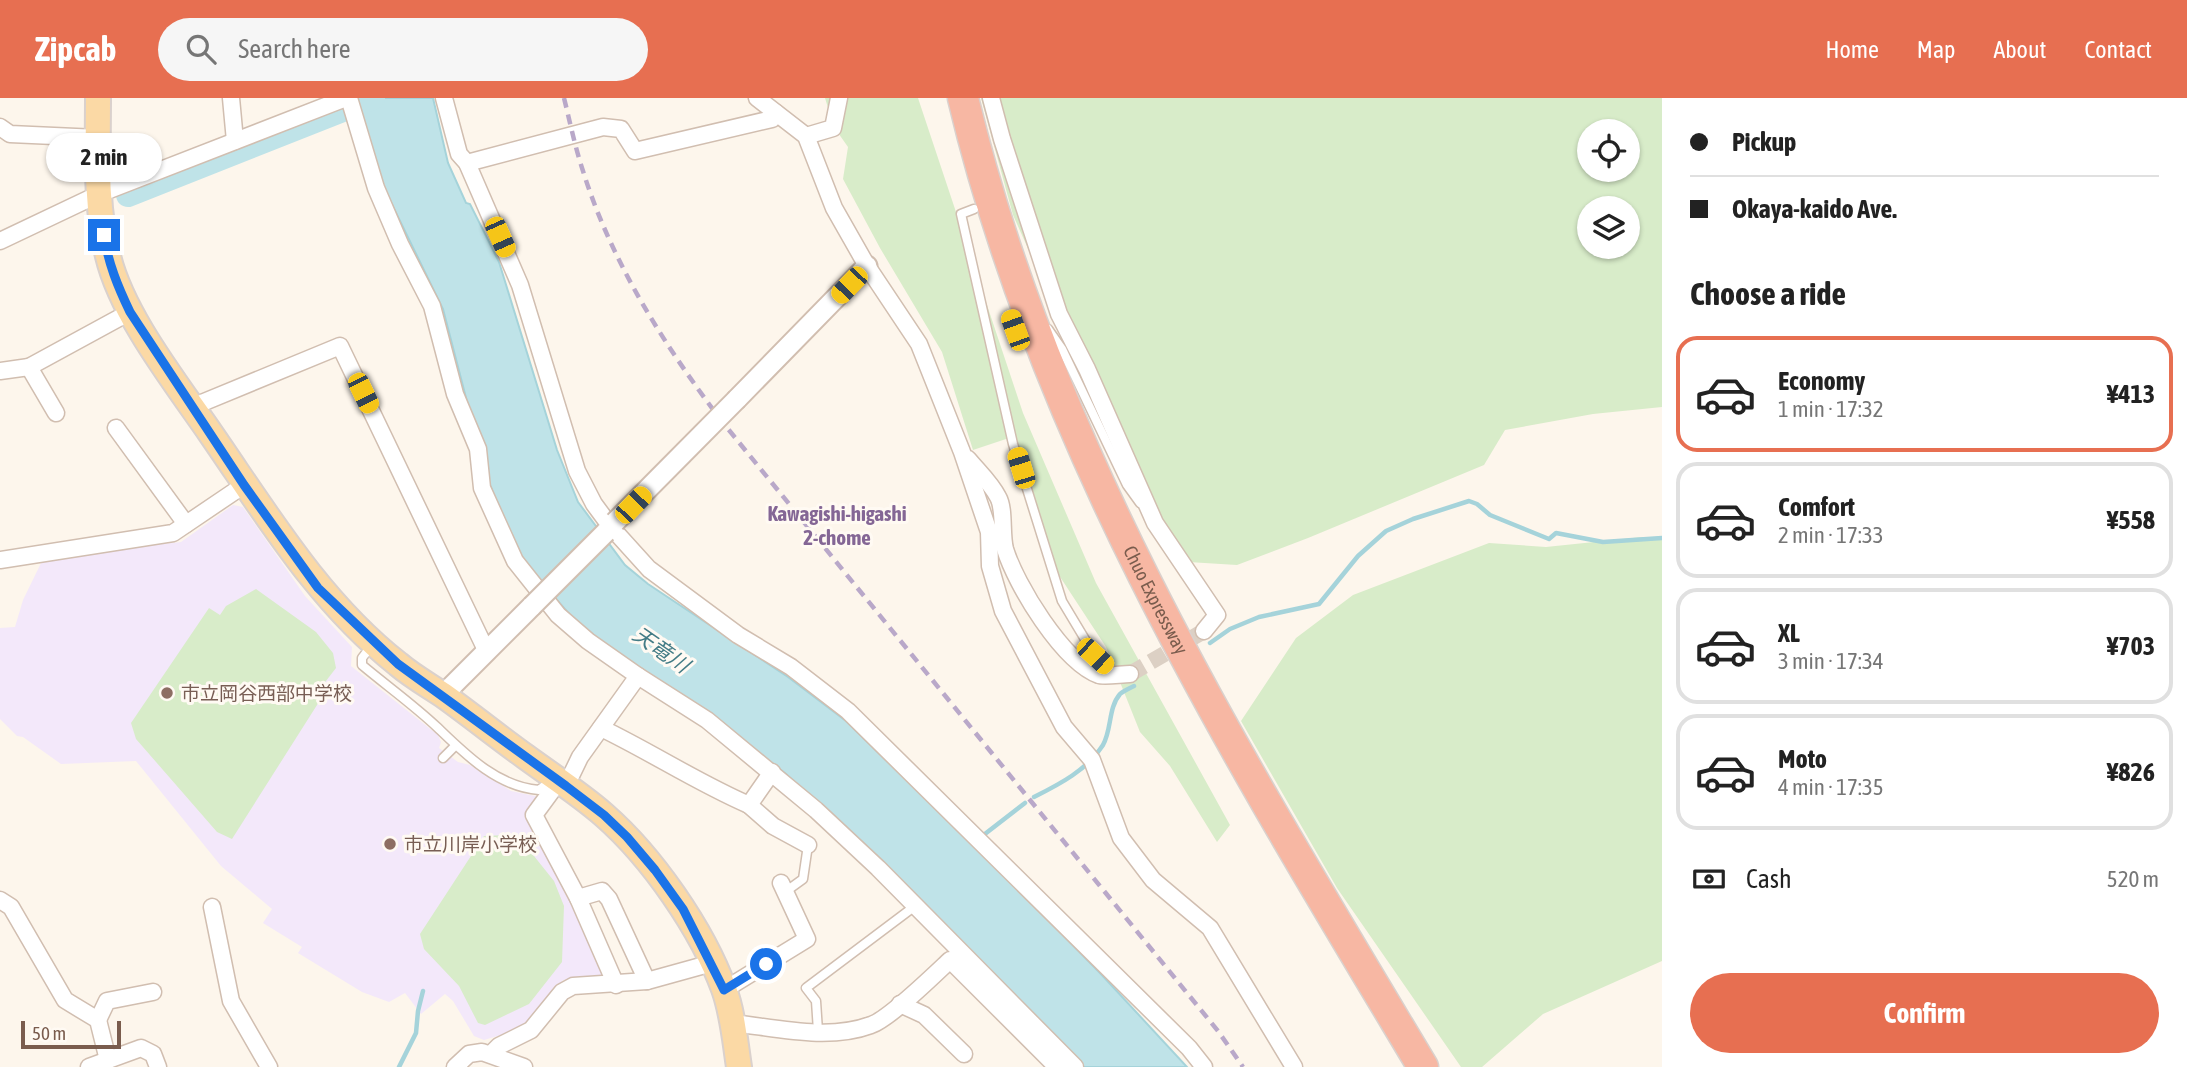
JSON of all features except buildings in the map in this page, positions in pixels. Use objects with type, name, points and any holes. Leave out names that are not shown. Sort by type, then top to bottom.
[{"type":"highway","name":"Chuo Expressway","points":[[943,98],[999,286],[1052,424],[1095,523],[1139,614],[1195,719],[1399,1067]]},
{"type":"highway","name":"Chuo Expressway","points":[[963,98],[996,214],[1025,299],[1075,430],[1112,515],[1213,709],[1313,885],[1423,1067]]},
{"type":"main road","points":[[97,98],[99,194],[107,255],[130,312],[192,407],[318,588],[398,664],[604,815],[655,870],[683,909],[724,990],[733,1023],[739,1067]]},
{"type":"street","points":[[231,98],[235,141]]},
{"type":"street","points":[[0,241],[99,194],[347,98],[376,188],[400,244],[432,306],[455,394],[478,449],[482,488],[515,561],[558,615],[588,641],[707,720],[816,810],[1075,1067]]},
{"type":"street","points":[[444,98],[459,154],[467,163],[520,285],[577,471],[594,504],[611,527],[649,569],[738,635],[791,667],[848,711],[1189,1048],[1204,1067]]},
{"type":"street","points":[[757,98],[806,136],[834,208],[867,266],[919,344],[962,452],[989,532],[990,566],[1003,611],[1057,716],[1091,760],[1121,838],[1153,880],[1210,928],[1294,1067]]},
{"type":"street","points":[[806,136],[833,128],[839,98]]},
{"type":"street","points":[[991,98],[1059,314],[1087,369],[1155,523],[1217,615],[1204,631]]},
{"type":"street","points":[[467,163],[603,127],[621,129],[635,151],[772,119],[776,113]]},
{"type":"street","points":[[0,127],[10,134],[98,138]]},
{"type":"street","points":[[443,695],[867,266]]},
{"type":"street","points":[[0,371],[29,367],[130,312]]},
{"type":"street","points":[[192,407],[340,346],[486,650]]},
{"type":"street","points":[[29,367],[56,414]]},
{"type":"street","points":[[116,428],[186,524]]},
{"type":"street","points":[[962,452],[1000,498],[1004,547],[1018,581],[1047,626],[1085,670],[1103,677],[1122,674]]},
{"type":"street","points":[[0,560],[173,533],[244,485]]},
{"type":"street","points":[[616,985],[578,898],[534,815],[638,676]]},
{"type":"street","points":[[601,728],[711,788],[749,805],[773,826],[808,845]]},
{"type":"street","points":[[749,805],[772,772]]},
{"type":"street","points":[[724,990],[807,939],[783,887]]},
{"type":"street","points":[[578,898],[602,891],[648,981]]},
{"type":"street","points":[[0,900],[11,908],[65,1000],[98,1020]]},
{"type":"street","points":[[212,907],[231,1000],[269,1067]]},
{"type":"street","points":[[733,1023],[788,1031],[839,1032],[873,1025],[950,960],[1057,1067]]},
{"type":"street","points":[[494,1059],[499,1046],[531,1030],[562,992],[573,986],[648,981],[712,963]]},
{"type":"street","points":[[108,1060],[98,1020],[107,1001],[153,992]]},
{"type":"street","points":[[900,1004],[924,1015],[964,1054]]},
{"type":"street","points":[[89,1067],[141,1048],[153,1054],[158,1067]]},
{"type":"street","points":[[455,1067],[469,1054],[482,1052],[494,1059],[524,1067]]},
{"type":"lane","points":[[974,209],[961,214],[1013,444],[1062,601],[1095,656],[1122,674]]},
{"type":"lane","points":[[1025,299],[1062,349],[1127,485],[1155,523]]},
{"type":"lane","points":[[374,642],[362,658],[362,665],[438,728],[455,746],[508,782],[526,789],[538,790],[560,782]]},
{"type":"lane","points":[[443,758],[455,746]]},
{"type":"lane","points":[[783,887],[803,879],[808,845]]},
{"type":"lane","points":[[818,1031],[816,1001],[806,988],[915,906]]},
{"type":"shaded area","points":[[233,505],[243,507],[305,596],[352,647],[351,666],[438,735],[441,742],[439,748],[458,762],[470,765],[511,791],[545,798],[532,818],[609,977],[563,980],[528,1027],[484,1040],[474,1036],[453,1001],[445,994],[421,1014],[405,993],[389,1002],[362,992],[298,953],[302,947],[263,923],[272,909],[221,866],[136,761],[61,764],[23,737],[17,736],[0,719],[0,628],[15,627],[23,600],[43,559],[161,540],[162,544],[181,542]]},
{"type":"green space","points":[[825,98],[918,98],[1023,413],[1096,583],[1230,825],[1217,842],[1170,766],[1140,732],[1106,647],[1049,560],[1015,436],[973,450],[942,352],[880,248],[843,179],[848,147],[834,127]]},
{"type":"green space","points":[[981,98],[1662,98],[1662,407],[1593,414],[1505,430],[1484,465],[1237,565],[1172,561],[1144,508],[1013,215]]},
{"type":"green space","points":[[1642,537],[1662,539],[1662,961],[1543,1014],[1482,1067],[1461,1067],[1337,888],[1241,721],[1296,638],[1353,595],[1489,543],[1546,547]]},
{"type":"green space","points":[[256,589],[316,632],[333,653],[336,668],[319,690],[324,694],[232,839],[217,832],[136,739],[131,723],[209,608],[220,615],[226,606]]},
{"type":"green space","points":[[506,835],[534,856],[554,881],[564,906],[562,962],[529,1004],[485,1025],[478,1023],[459,986],[424,949],[420,934],[484,836]]},
{"type":"water","name":"天竜川","points":[[357,98],[433,98],[448,163],[466,203],[470,204],[499,262],[557,450],[578,502],[625,565],[648,584],[788,677],[846,721],[1018,889],[1187,1067],[1082,1067],[960,941],[786,774],[718,722],[599,642],[578,624],[526,565],[502,518],[485,471],[443,309],[381,182],[370,152]]},
{"type":"waterway","points":[[128,195],[373,98]]},
{"type":"waterway","points":[[1210,643],[1230,629],[1259,617],[1319,604],[1358,556],[1386,531],[1413,519],[1469,501],[1490,515],[1549,539],[1556,533],[1603,542],[1662,538]]},
{"type":"waterway","points":[[1034,797],[1072,776],[1097,754],[1106,739],[1116,700],[1121,693],[1134,686]]},
{"type":"waterway","points":[[981,837],[1025,803]]},
{"type":"waterway","points":[[399,1067],[416,1033],[423,991]]},
{"type":"tunnel","points":[[1130,674],[1204,631]]},
{"type":"railway","points":[[564,98],[583,171],[609,239],[643,304],[682,365],[724,424],[1218,1031],[1243,1067]]},
{"type":"place","name":"市立岡谷西部中学校","points":[[167,693]]},
{"type":"place","name":"市立川岸小学校","points":[[390,844]]},
{"type":"district","name":"Kawagishi-higashi 2-chome","points":[[837,526]]},
{"type":"route","points":[[104,235],[107,255],[117,285],[130,312],[244,485],[318,588],[398,664],[566,786],[604,815],[627,837],[683,909],[724,990],[766,964]]}]
